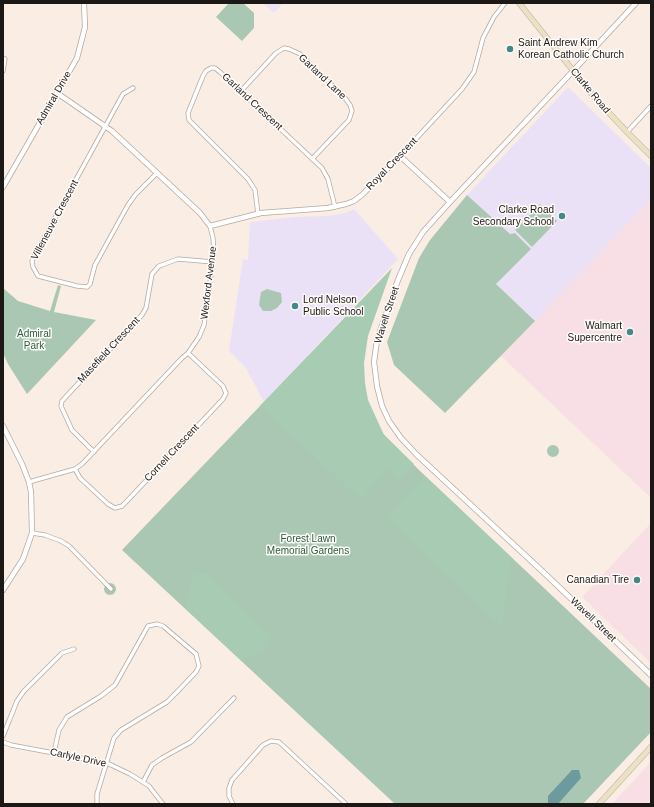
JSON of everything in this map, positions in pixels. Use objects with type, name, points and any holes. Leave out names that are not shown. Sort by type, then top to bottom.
[{"type":"main road","name":"Clarke Road","points":[[519,3],[595,98],[651,156]]},
{"type":"main road","points":[[599,804],[651,747]]},
{"type":"street","name":"Admiral Drive","points":[[3,188],[77,58],[85,27],[84,3]]},
{"type":"street","name":"Royal Crescent","points":[[210,226],[258,214],[335,207],[354,201],[363,194],[400,156],[462,89],[474,72],[483,38],[494,17],[505,3]]},
{"type":"street","name":"Wavell Street","points":[[636,3],[423,232],[409,254],[385,317],[377,340],[374,362],[377,386],[382,406],[389,421],[401,438],[417,455],[546,574],[651,675]]},
{"type":"street","name":"Garland Lane","points":[[241,91],[276,54],[284,48],[300,54],[345,98],[352,111],[349,120],[312,158]]},
{"type":"street","points":[[3,58],[5,59],[3,71]]},
{"type":"street","name":"Garland Crescent","points":[[258,214],[255,190],[248,179],[189,120],[188,113],[203,76],[206,71],[211,68],[215,68],[241,91],[322,168],[328,179],[335,207]]},
{"type":"street","points":[[105,128],[123,94],[133,88]]},
{"type":"street","name":"Wexford Avenue","points":[[29,482],[75,469],[94,452],[188,353],[199,337],[204,325],[214,254],[213,238],[210,226],[200,213],[112,132],[57,93]]},
{"type":"street","points":[[627,132],[651,106]]},
{"type":"street","name":"Villeneuve Crescent","points":[[105,128],[34,256],[32,261],[33,267],[38,276],[77,286],[87,287],[90,284],[95,265],[128,205],[136,194],[157,173]]},
{"type":"street","points":[[400,156],[450,202]]},
{"type":"street","name":"Masefield Crescent","points":[[94,452],[72,430],[60,406],[62,400],[142,315],[146,308],[152,274],[159,266],[178,259],[213,262]]},
{"type":"street","name":"Cornell Crescent","points":[[75,469],[80,478],[108,504],[115,508],[122,506],[127,501],[223,399],[226,393],[223,386],[188,353]]},
{"type":"street","points":[[3,426],[22,464],[29,482],[31,492],[32,533],[23,559],[3,590]]},
{"type":"street","points":[[32,533],[45,535],[61,541],[69,546],[111,589]]},
{"type":"street","points":[[54,752],[59,730],[68,717],[101,696],[115,685],[148,626],[157,624],[163,626],[196,654],[199,666],[196,672],[168,702],[117,734],[114,738],[97,794],[97,804]]},
{"type":"street","points":[[3,736],[17,701],[24,691],[62,653],[74,649]]},
{"type":"street","points":[[143,782],[152,765],[191,742],[234,698]]},
{"type":"street","points":[[233,804],[229,796],[229,788],[232,780],[262,745],[271,741],[279,742],[346,804]]},
{"type":"street","name":"Carlyle Drive","points":[[3,742],[11,745],[107,763],[130,774],[149,786],[163,804]]},
{"type":"shaded area","points":[[263,3],[283,3],[274,13]]},
{"type":"shaded area","name":"Clarke Road Secondary School","points":[[568,87],[651,168],[651,199],[535,321],[496,284],[531,249],[515,233],[510,234],[467,195]]},
{"type":"shaded area","points":[[651,199],[651,498],[501,356]]},
{"type":"shaded area","name":"Lord Nelson Public School","points":[[354,209],[398,259],[264,402],[246,368],[229,351],[243,259],[248,260],[250,222],[296,217],[327,216],[345,213]]},
{"type":"shaded area","points":[[651,523],[651,663],[582,597]]},
{"type":"shaded area","points":[[651,762],[651,804],[612,804]]},
{"type":"green space","points":[[229,3],[243,3],[254,13],[254,28],[242,41],[216,17]]},
{"type":"green space","points":[[467,195],[510,234],[515,233],[531,249],[496,284],[535,321],[445,413],[394,365],[387,342],[419,258],[430,240]]},
{"type":"green space","points":[[540,204],[557,221],[532,247],[515,230]]},
{"type":"green space","points":[[392,268],[368,336],[364,363],[365,383],[368,400],[384,435],[414,464],[399,479],[388,469],[361,500],[260,406]]},
{"type":"green space","name":"Admiral Park","points":[[58,285],[61,286],[54,312],[96,320],[27,394],[8,364],[3,353],[3,288],[18,301],[50,311]]},
{"type":"green space","points":[[267,289],[281,293],[282,302],[277,308],[271,311],[263,311],[259,305],[261,292]]},
{"type":"green space","name":"Forest Lawn Memorial Gardens","points":[[307,357],[419,470],[651,689],[651,732],[583,804],[395,804],[122,550]]},
{"type":"green space","points":[[551,445],[555,445],[559,451],[555,457],[551,457],[547,453],[547,449]]},
{"type":"green space","points":[[425,476],[511,557],[502,627],[387,518]]},
{"type":"green space","points":[[193,572],[207,574],[271,636],[263,651],[241,660],[185,608]]},
{"type":"green space","points":[[110,583],[114,585],[116,589],[114,593],[110,595],[106,593],[104,589],[106,585]]},
{"type":"water","points":[[572,770],[579,770],[581,778],[558,804],[548,804],[548,796]]},
{"type":"place","name":"Saint Andrew Kim Korean Catholic Church","points":[[510,49]]},
{"type":"place","name":"Clarke Road Secondary School","points":[[562,216]]},
{"type":"place","name":"Lord Nelson Public School","points":[[295,306]]},
{"type":"place","name":"Walmart Supercentre","points":[[630,332]]},
{"type":"place","name":"Canadian Tire","points":[[637,580]]}]
